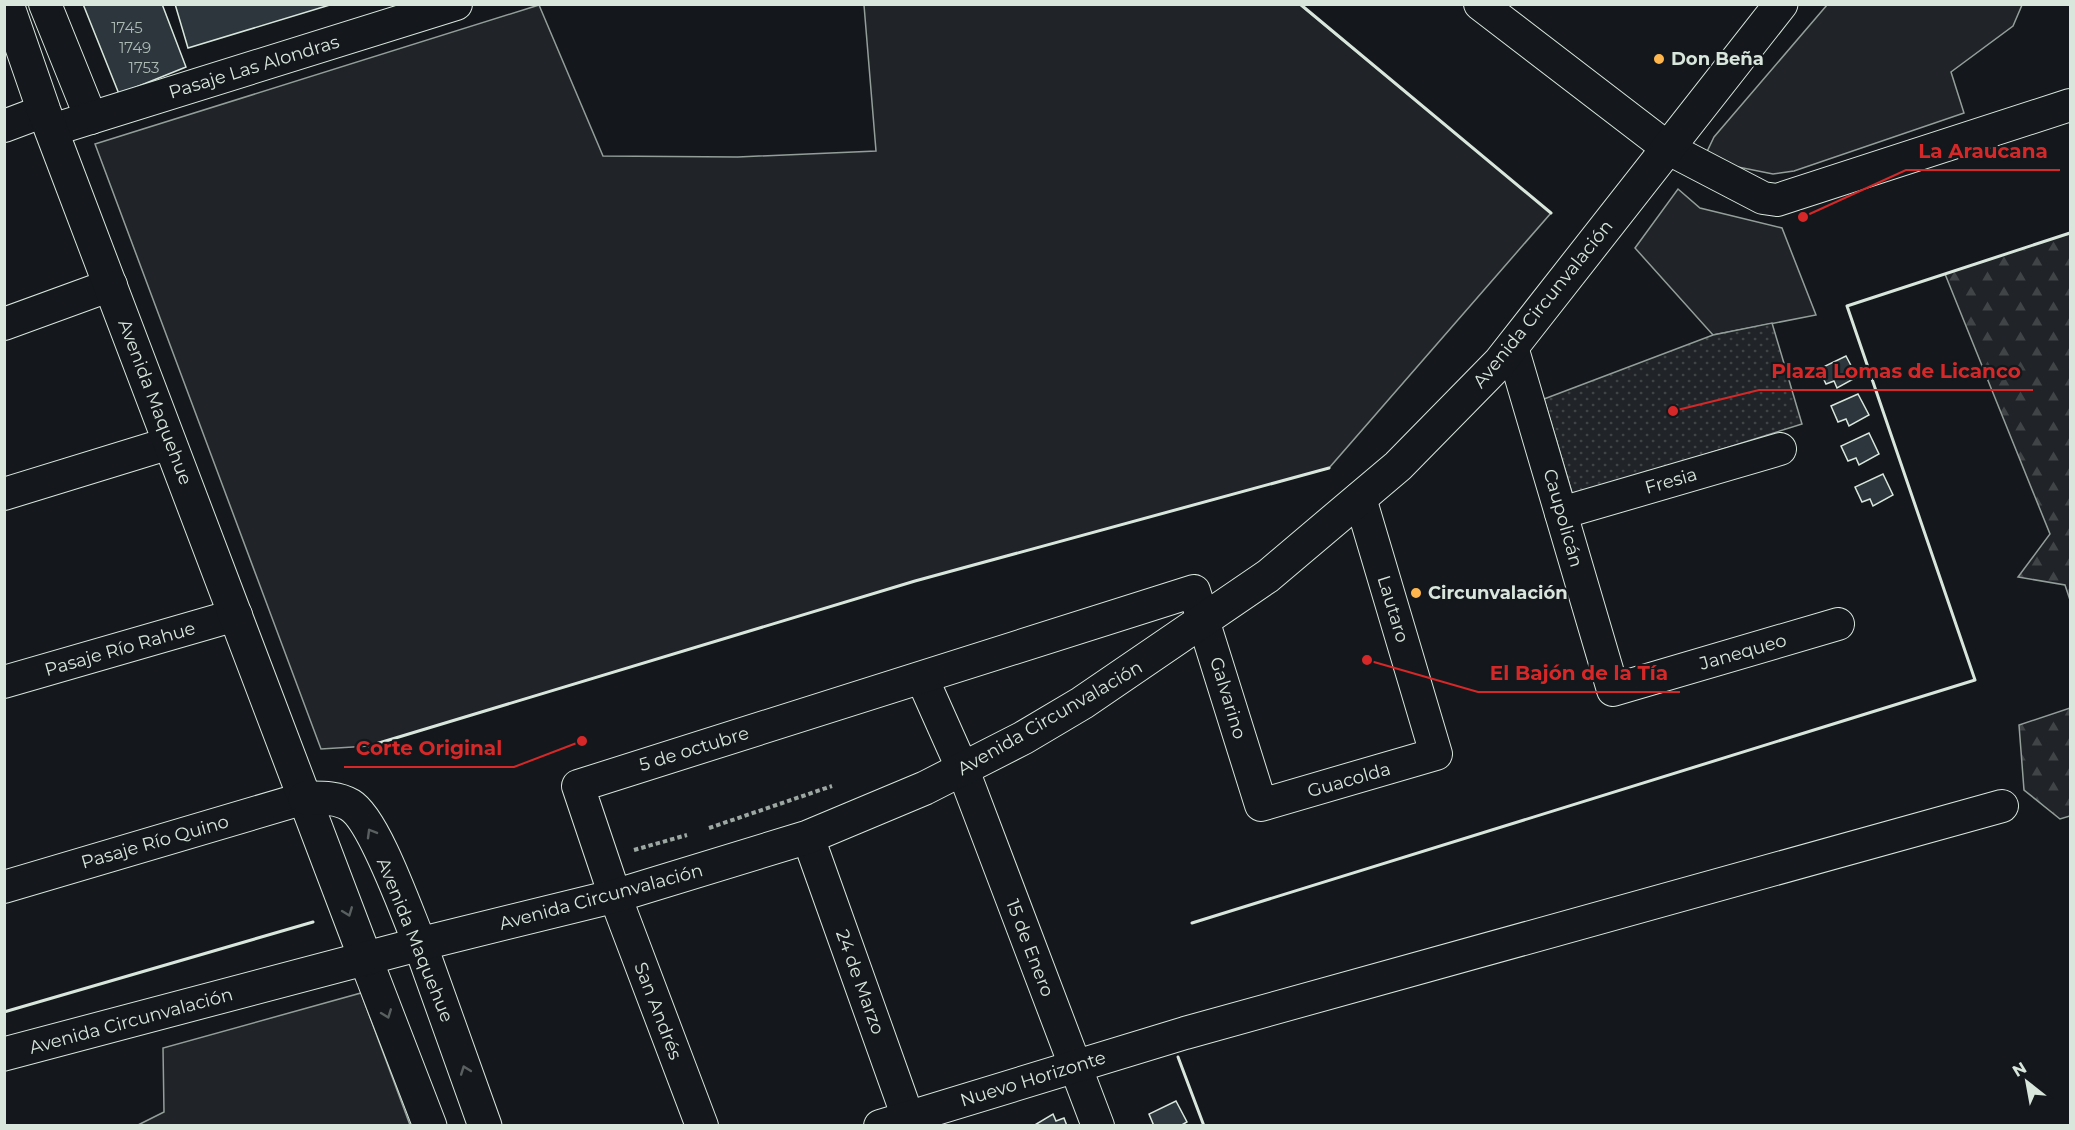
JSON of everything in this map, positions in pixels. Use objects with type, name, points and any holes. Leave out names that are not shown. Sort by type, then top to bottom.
[{"type":"main road","name":"Avenida Maquehue","points":[[7,4],[48,120],[430,1125]]},
{"type":"main road","name":"Avenida Circunvalación","points":[[4,1054],[420,944],[615,896],[808,837],[963,770],[1082,703],[1199,606],[1268,576],[1398,466],[1512,347],[1781,4]]},
{"type":"main road","name":"Avenida Maquehue","points":[[305,798],[331,798],[351,805],[373,834],[420,944],[485,1125]]},
{"type":"street","points":[[45,4],[91,118]]},
{"type":"street","name":"Pasaje Las Alondras","points":[[4,126],[48,120],[91,118],[456,4]]},
{"type":"street","points":[[1480,4],[1669,149],[1763,198],[1777,200],[2070,105]]},
{"type":"street","points":[[4,324],[111,285]]},
{"type":"street","name":"Caupolicán","points":[[1512,347],[1613,690]]},
{"type":"street","points":[[4,494],[170,443]]},
{"type":"street","name":"Fresia","points":[[1561,513],[1780,449]]},
{"type":"street","name":"Lautaro","points":[[1360,498],[1436,754]]},
{"type":"street","name":"5 de octubre","points":[[615,896],[578,786],[922,678],[1199,606]]},
{"type":"street","name":"Galvarino","points":[[1199,606],[1261,805]]},
{"type":"street","name":"Pasaje Río Rahue","points":[[4,682],[236,615]]},
{"type":"street","name":"Janequeo","points":[[1613,690],[1838,624]]},
{"type":"street","points":[[922,678],[963,770]]},
{"type":"street","name":"Guacolda","points":[[1261,805],[1436,754]]},
{"type":"street","name":"15 de Enero","points":[[963,770],[1098,1125]]},
{"type":"street","name":"Pasaje Río Quino","points":[[4,887],[305,798]]},
{"type":"street","name":"Nuevo Horizonte","points":[[900,1123],[1185,1032],[2002,806]]},
{"type":"street","name":"24 de Marzo","points":[[808,837],[900,1123]]},
{"type":"street","name":"San Andrés","points":[[615,896],[702,1125]]},
{"type":"green space","points":[[539,5],[603,156],[738,157],[876,151],[864,5],[1300,5],[1551,213],[1329,468],[915,581],[369,746],[321,749],[95,144]]},
{"type":"green space","points":[[1827,5],[2022,5],[2013,26],[1951,72],[1964,113],[1794,171],[1773,174],[1703,160],[1714,137]]},
{"type":"green space","points":[[1678,189],[1700,208],[1782,228],[1816,315],[1713,335],[1635,248]]},
{"type":"green space","points":[[2070,233],[2070,600],[2065,585],[2018,577],[2050,534],[1945,274]]},
{"type":"green space","points":[[1772,323],[1802,424],[1573,496],[1544,399],[1713,335]]},
{"type":"green space","points":[[2070,708],[2070,816],[2060,819],[2024,790],[2019,725]]},
{"type":"green space","points":[[361,993],[410,1125],[136,1126],[164,1112],[163,1048]]},
{"type":"building","points":[[83,4],[162,4],[186,67],[119,94]]},
{"type":"building","points":[[175,4],[333,4],[188,48]]},
{"type":"building","points":[[1846,356],[1857,377],[1837,388],[1834,381],[1826,384],[1819,369]]},
{"type":"building","points":[[1858,394],[1869,415],[1849,426],[1846,419],[1838,422],[1831,406]]},
{"type":"building","points":[[1869,433],[1879,454],[1859,465],[1856,458],[1848,461],[1841,446]]},
{"type":"building","points":[[1883,474],[1893,495],[1873,506],[1870,499],[1862,502],[1855,487]]},
{"type":"building","points":[[1176,1101],[1187,1122],[1180,1126],[1154,1126],[1149,1114]]},
{"type":"building","points":[[1053,1114],[1056,1121],[1064,1118],[1067,1126],[1033,1126]]},
{"type":"wall","points":[[1300,4],[1551,213]]},
{"type":"wall","points":[[1192,923],[1975,680],[1847,306],[2070,233]]},
{"type":"wall","points":[[369,746],[915,581],[1329,468]]},
{"type":"wall","points":[[4,1012],[313,922]]},
{"type":"wall","points":[[1178,1057],[1204,1126]]},
{"type":"place","name":"Don Beña","points":[[1659,59]]},
{"type":"place","name":"La Araucana","points":[[1803,217]]},
{"type":"place","name":"Plaza Lomas de Licanco","points":[[1673,411]]},
{"type":"place","name":"Circunvalación","points":[[1416,593]]},
{"type":"place","name":"El Bajón de la Tía","points":[[1367,660]]},
{"type":"place","name":"Corte Original","points":[[582,741]]}]
